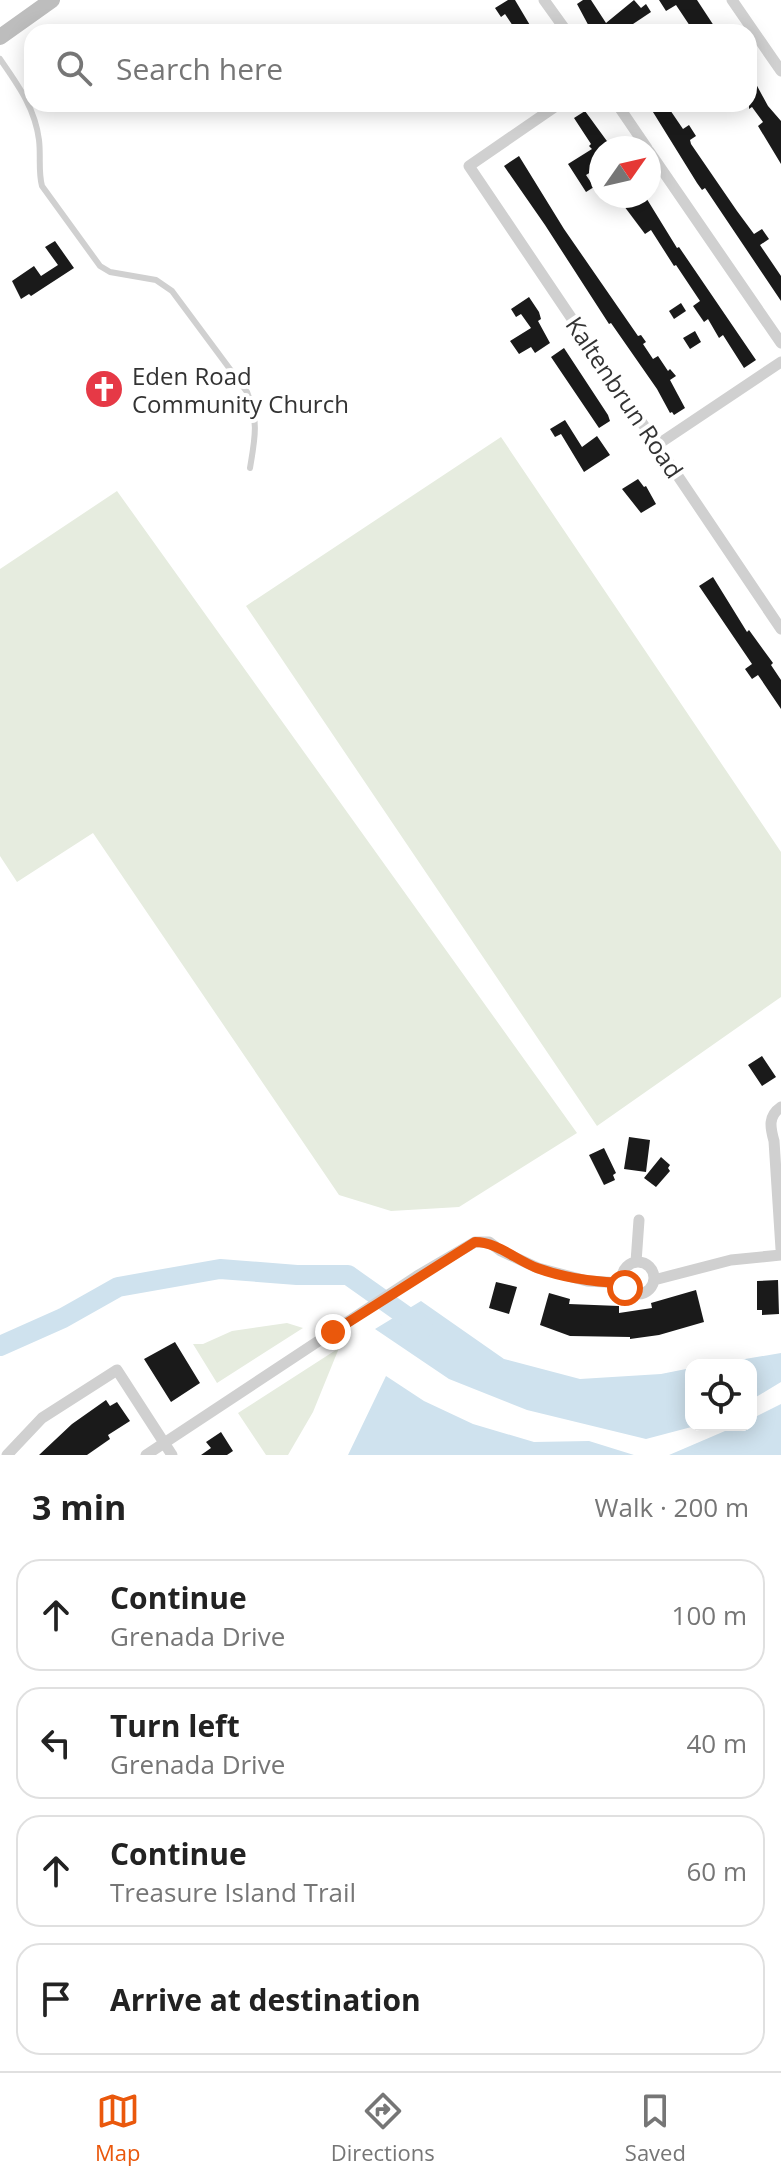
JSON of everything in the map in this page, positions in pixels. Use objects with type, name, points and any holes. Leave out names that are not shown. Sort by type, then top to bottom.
[{"type":"main road","points":[[0,37],[52,0]]},
{"type":"street","points":[[544,0],[561,24]]},
{"type":"street","points":[[732,0],[749,24]]},
{"type":"street","points":[[757,36],[781,71]]},
{"type":"street","name":"Kaltenbrun Road","points":[[547,112],[469,166],[781,629]]},
{"type":"street","points":[[622,112],[639,136]]},
{"type":"street","points":[[661,169],[781,343]]},
{"type":"street","points":[[657,445],[781,362]]},
{"type":"street","points":[[781,1107],[775,1111],[769,1124],[774,1141],[781,1249]]},
{"type":"street","points":[[636,1262],[639,1220]]},
{"type":"street","points":[[146,1455],[417,1276],[475,1242],[489,1242],[538,1268],[587,1281],[623,1283]]},
{"type":"street","points":[[654,1280],[731,1260],[781,1255]]},
{"type":"street","points":[[636,1262],[649,1267],[654,1280],[649,1290],[639,1294],[629,1292],[623,1283],[625,1269],[636,1262]]},
{"type":"street","points":[[7,1455],[42,1418],[117,1370],[172,1455]]},
{"type":"lane","points":[[0,59],[24,98]]},
{"type":"lane","points":[[33,112],[40,143],[39,175],[42,186],[92,257],[110,272],[156,280],[172,291],[247,392],[255,411],[257,429],[250,468]]},
{"type":"shaded area","points":[[501,437],[781,852],[781,997],[597,1126],[246,606]]},
{"type":"shaded area","points":[[117,491],[577,1133],[459,1207],[391,1211],[339,1195],[93,833],[17,882],[0,856],[0,569]]},
{"type":"shaded area","points":[[287,1323],[303,1328],[217,1383],[193,1344],[203,1344],[232,1331]]},
{"type":"shaded area","points":[[339,1348],[313,1412],[288,1455],[266,1455],[238,1413]]},
{"type":"water","points":[[421,1301],[504,1359],[580,1379],[661,1374],[685,1369],[685,1429],[646,1439],[527,1410],[449,1379],[375,1329]]},
{"type":"water","points":[[781,1353],[781,1382],[757,1396],[757,1359],[746,1359]]},
{"type":"water","points":[[386,1376],[424,1401],[473,1424],[534,1442],[589,1441],[634,1455],[348,1455]]},
{"type":"water","points":[[781,1404],[781,1455],[669,1455],[725,1431],[757,1431],[757,1416]]},
{"type":"building","points":[[508,0],[515,0],[529,24],[512,24],[505,14],[501,17],[495,8]]},
{"type":"building","points":[[591,0],[606,23],[634,0],[641,8],[646,4],[651,12],[633,24],[588,24],[577,4]]},
{"type":"building","points":[[659,0],[697,0],[713,24],[689,24],[676,5],[666,11]]},
{"type":"building","points":[[757,86],[781,121],[781,164],[758,126],[763,122],[756,112]]},
{"type":"building","points":[[583,112],[603,136],[589,136],[589,141],[574,118]]},
{"type":"building","points":[[653,112],[671,112],[683,129],[689,125],[696,136],[690,140],[691,144],[737,211],[754,234],[762,229],[769,239],[760,245],[781,276],[781,301],[705,188],[702,190]]},
{"type":"building","points":[[589,151],[589,173],[586,175],[589,190],[586,192],[568,164]]},
{"type":"building","points":[[519,156],[564,229],[638,336],[641,335],[646,342],[643,344],[653,359],[658,356],[668,371],[670,369],[676,376],[670,380],[685,408],[674,415],[504,166]]},
{"type":"building","points":[[626,208],[652,208],[756,360],[744,368],[723,335],[719,338],[708,319],[704,322],[693,306],[700,301],[651,230],[645,234]]},
{"type":"building","points":[[55,241],[74,268],[31,296],[29,294],[21,299],[12,281],[34,266],[41,276],[58,265],[45,247]]},
{"type":"building","points":[[529,297],[539,312],[541,319],[538,321],[550,343],[535,353],[531,347],[519,354],[510,341],[531,328],[521,314],[516,317],[511,309]]},
{"type":"building","points":[[681,303],[686,311],[674,319],[669,311]]},
{"type":"building","points":[[695,331],[701,342],[690,349],[683,338]]},
{"type":"building","points":[[564,348],[608,415],[610,421],[599,428],[551,357]]},
{"type":"building","points":[[565,420],[582,447],[597,436],[610,455],[584,472],[561,434],[555,437],[550,429]]},
{"type":"building","points":[[638,479],[646,486],[656,504],[641,513],[622,489]]},
{"type":"building","points":[[713,577],[747,632],[749,630],[773,663],[771,665],[781,680],[781,709],[758,675],[752,679],[745,669],[752,664],[699,586]]},
{"type":"building","points":[[762,1056],[776,1077],[762,1086],[748,1065]]},
{"type":"building","points":[[629,1137],[650,1140],[646,1172],[624,1169]]},
{"type":"building","points":[[604,1148],[616,1173],[613,1175],[615,1180],[604,1185],[589,1155]]},
{"type":"building","points":[[661,1157],[670,1165],[670,1171],[656,1187],[644,1178]]},
{"type":"building","points":[[778,1280],[779,1314],[762,1315],[762,1310],[757,1310],[757,1281]]},
{"type":"building","points":[[496,1282],[517,1287],[509,1314],[489,1308]]},
{"type":"building","points":[[696,1290],[704,1322],[659,1335],[630,1339],[570,1336],[540,1325],[549,1293],[570,1299],[569,1304],[619,1306],[619,1313],[652,1308],[651,1303]]},
{"type":"building","points":[[175,1342],[200,1383],[171,1402],[144,1359]]},
{"type":"building","points":[[106,1400],[110,1406],[117,1402],[130,1421],[108,1435],[110,1439],[87,1455],[39,1455],[72,1424]]},
{"type":"building","points":[[221,1432],[233,1451],[227,1455],[201,1455],[211,1448],[206,1442]]},
{"type":"waterway","points":[[0,1346],[63,1318],[118,1287],[220,1269],[348,1275],[423,1328]]},
{"type":"place","name":"Eden Road Community Church","points":[[104,389]]},
{"type":"route","points":[[333,1332],[475,1242],[489,1242],[538,1268],[587,1281],[623,1283],[625,1288]]}]
